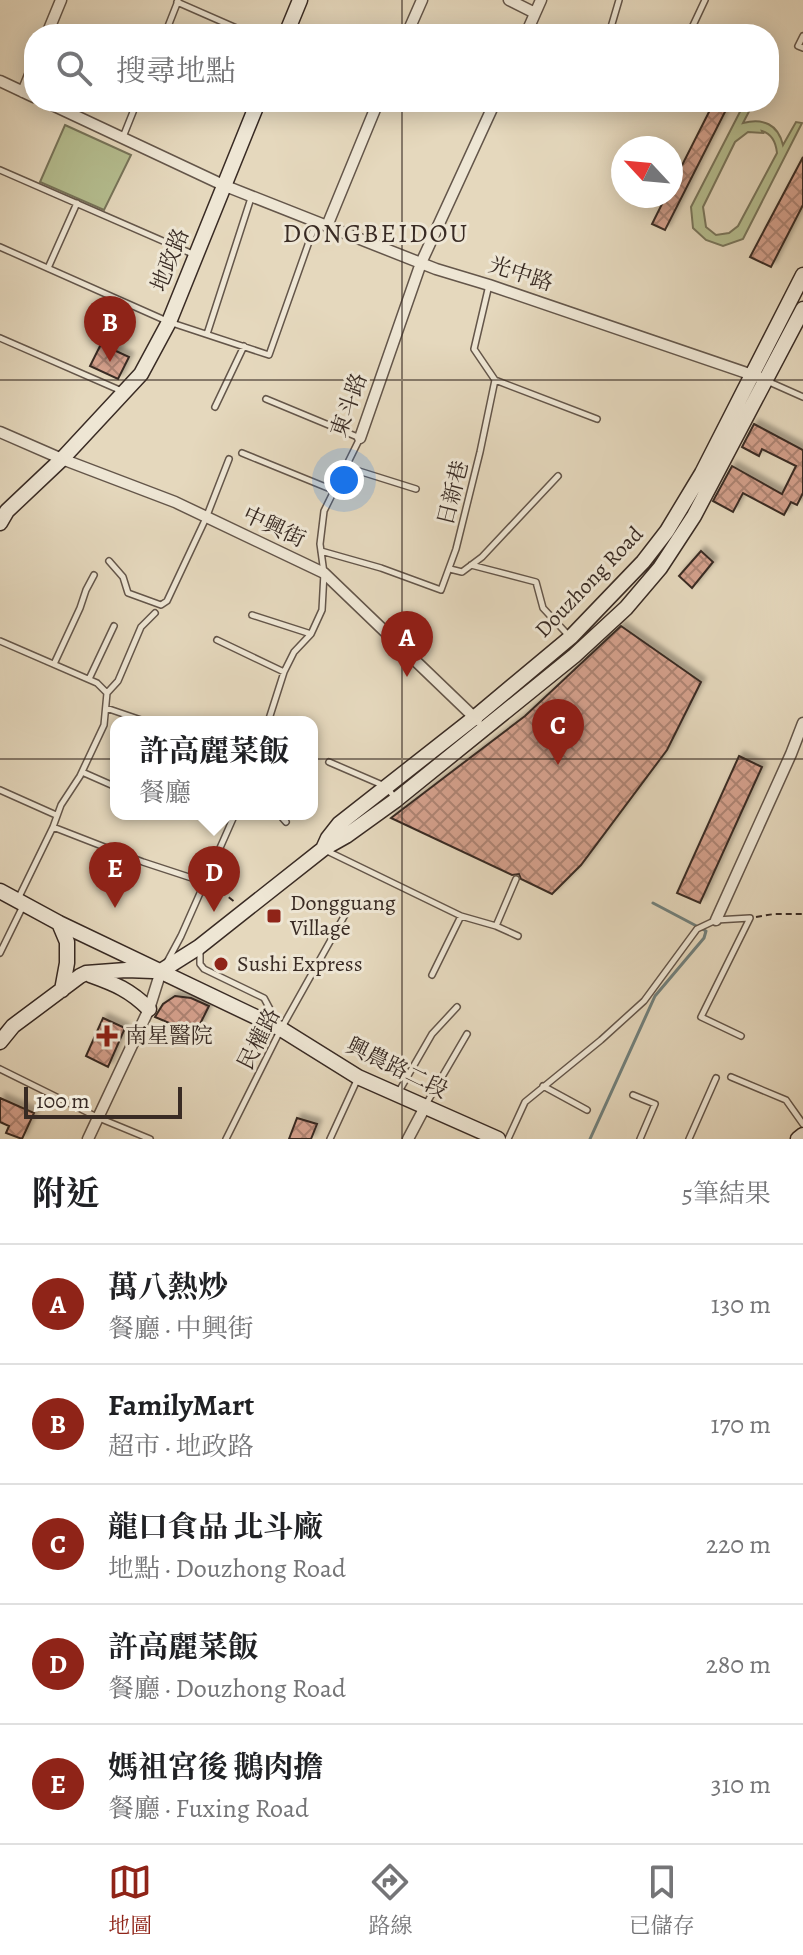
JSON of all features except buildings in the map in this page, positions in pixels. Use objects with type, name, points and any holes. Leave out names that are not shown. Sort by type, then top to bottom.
[{"type":"main road","points":[[290,24],[300,0]]},
{"type":"main road","name":"地政路","points":[[0,523],[7,511],[62,459],[141,374],[169,322],[254,112]]},
{"type":"main road","name":"Douzhong Road","points":[[760,377],[803,275]]},
{"type":"main road","name":"Douzhong Road","points":[[323,849],[339,824],[574,656],[626,608],[660,568],[694,516],[708,476],[760,377],[803,309]]},
{"type":"main road","name":"Douzhong Road","points":[[161,971],[199,947],[323,849],[396,800],[480,724],[589,621],[643,562],[708,476]]},
{"type":"main road","name":"興農路二段","points":[[0,891],[59,923],[281,1029],[358,1077],[498,1139]]},
{"type":"main road","points":[[59,923],[67,942],[62,990]]},
{"type":"main road","points":[[0,1042],[13,1026],[86,973],[161,971]]},
{"type":"main road","points":[[86,973],[122,987],[149,1009]]},
{"type":"main road","points":[[798,1139],[803,1135]]},
{"type":"street","points":[[51,24],[61,0]]},
{"type":"street","points":[[411,24],[422,0]]},
{"type":"street","points":[[509,0],[535,13]]},
{"type":"street","points":[[530,24],[541,0]]},
{"type":"street","points":[[0,81],[23,92]]},
{"type":"street","name":"光中路","points":[[68,112],[223,185],[421,263],[760,377]]},
{"type":"street","points":[[321,224],[373,112]]},
{"type":"street","name":"東斗路","points":[[360,438],[421,263],[490,112]]},
{"type":"street","name":"中興街","points":[[0,432],[175,502],[324,573],[480,724]]},
{"type":"street","points":[[716,920],[803,723]]},
{"type":"street","points":[[88,1139],[149,1009],[161,971]]},
{"type":"street","points":[[408,1139],[425,1107]]},
{"type":"lane","points":[[612,24],[619,0]]},
{"type":"lane","points":[[694,24],[705,0]]},
{"type":"lane","points":[[169,24],[178,1],[228,24]]},
{"type":"lane","points":[[803,36],[798,46],[803,48]]},
{"type":"lane","points":[[122,137],[133,112]]},
{"type":"lane","points":[[0,170],[196,255]]},
{"type":"lane","points":[[207,334],[252,196]]},
{"type":"lane","points":[[48,268],[77,203]]},
{"type":"lane","points":[[0,247],[169,322],[269,355],[321,224]]},
{"type":"lane","points":[[489,285],[474,349],[495,380],[597,419]]},
{"type":"lane","points":[[0,338],[125,392]]},
{"type":"lane","points":[[215,407],[244,346]]},
{"type":"lane","points":[[760,377],[803,397]]},
{"type":"lane","name":"日新巷","points":[[450,569],[495,380]]},
{"type":"lane","points":[[266,399],[360,438]]},
{"type":"lane","name":"東斗路","points":[[270,716],[284,672],[294,652],[311,634],[322,610],[324,573],[320,544],[324,511],[360,438]]},
{"type":"lane","points":[[242,453],[333,490]]},
{"type":"lane","points":[[109,561],[123,577],[128,593],[161,605],[167,601],[206,518],[229,459]]},
{"type":"lane","points":[[346,467],[416,489]]},
{"type":"lane","points":[[321,551],[441,590],[450,569],[462,572],[482,557],[558,476]]},
{"type":"lane","points":[[471,565],[536,582],[543,608],[571,637]]},
{"type":"lane","points":[[54,664],[94,575]]},
{"type":"lane","points":[[0,953],[56,815],[82,772],[104,725],[107,693],[118,681],[141,627],[155,613]]},
{"type":"lane","points":[[252,615],[311,634]]},
{"type":"lane","points":[[89,680],[114,626]]},
{"type":"lane","points":[[217,640],[284,672]]},
{"type":"lane","points":[[0,641],[97,683],[107,693]]},
{"type":"lane","points":[[106,708],[129,716]]},
{"type":"lane","points":[[329,762],[387,787],[396,800]]},
{"type":"lane","points":[[82,772],[110,784]]},
{"type":"lane","points":[[0,790],[56,815]]},
{"type":"lane","points":[[161,971],[181,936],[232,820]]},
{"type":"lane","points":[[53,827],[143,862],[204,881]]},
{"type":"lane","points":[[323,849],[461,916],[518,936]]},
{"type":"lane","points":[[496,926],[516,879]]},
{"type":"lane","name":"民權路","points":[[226,1139],[281,1029],[346,913]]},
{"type":"lane","points":[[432,975],[461,916]]},
{"type":"lane","points":[[508,1139],[525,1102],[644,1001],[697,929],[716,920],[750,918],[701,1017],[741,1036]]},
{"type":"lane","name":"興農路二段","points":[[199,947],[200,964],[204,969],[264,998],[281,1029]]},
{"type":"lane","points":[[398,1094],[432,1034],[457,1007]]},
{"type":"lane","points":[[425,1107],[467,1034]]},
{"type":"lane","points":[[0,1069],[99,1118],[150,1139]]},
{"type":"lane","points":[[330,1139],[358,1077]]},
{"type":"lane","points":[[731,1077],[786,1100],[803,1124]]},
{"type":"lane","points":[[689,1139],[716,1078]]},
{"type":"lane","points":[[543,1086],[587,1110]]},
{"type":"lane","points":[[633,1095],[655,1104],[640,1139]]},
{"type":"path","points":[[204,881],[245,909]]},
{"type":"path","points":[[750,918],[803,914]]},
{"type":"green space","points":[[740,112],[749,112],[743,123],[757,121],[773,127],[783,145],[796,122],[802,123],[743,239],[723,246],[706,240],[693,228],[691,207]],"holes":[[[748,132],[768,134],[777,153],[738,226],[729,233],[716,235],[706,227],[703,207],[735,142]]]},
{"type":"green space","points":[[65,125],[131,155],[104,210],[40,182]]},
{"type":"waterway","points":[[590,1139],[655,996],[704,938],[706,931],[653,903]]},
{"type":"place","name":"FamilyMart","points":[[110,362]]},
{"type":"place","name":"萬八熱炒","points":[[407,677]]},
{"type":"place","name":"龍口食品 北斗廠","points":[[558,765]]},
{"type":"place","name":"媽祖宮後 鵝肉擔","points":[[115,908]]},
{"type":"place","name":"許高麗菜飯","points":[[214,912]]},
{"type":"place","name":"Dongguang Village","points":[[274,916]]},
{"type":"place","name":"Sushi Express","points":[[221,964]]},
{"type":"place","name":"南星醫院","points":[[107,1036]]},
{"type":"district","name":"DONGBEIDOU","points":[[376,233]]}]
